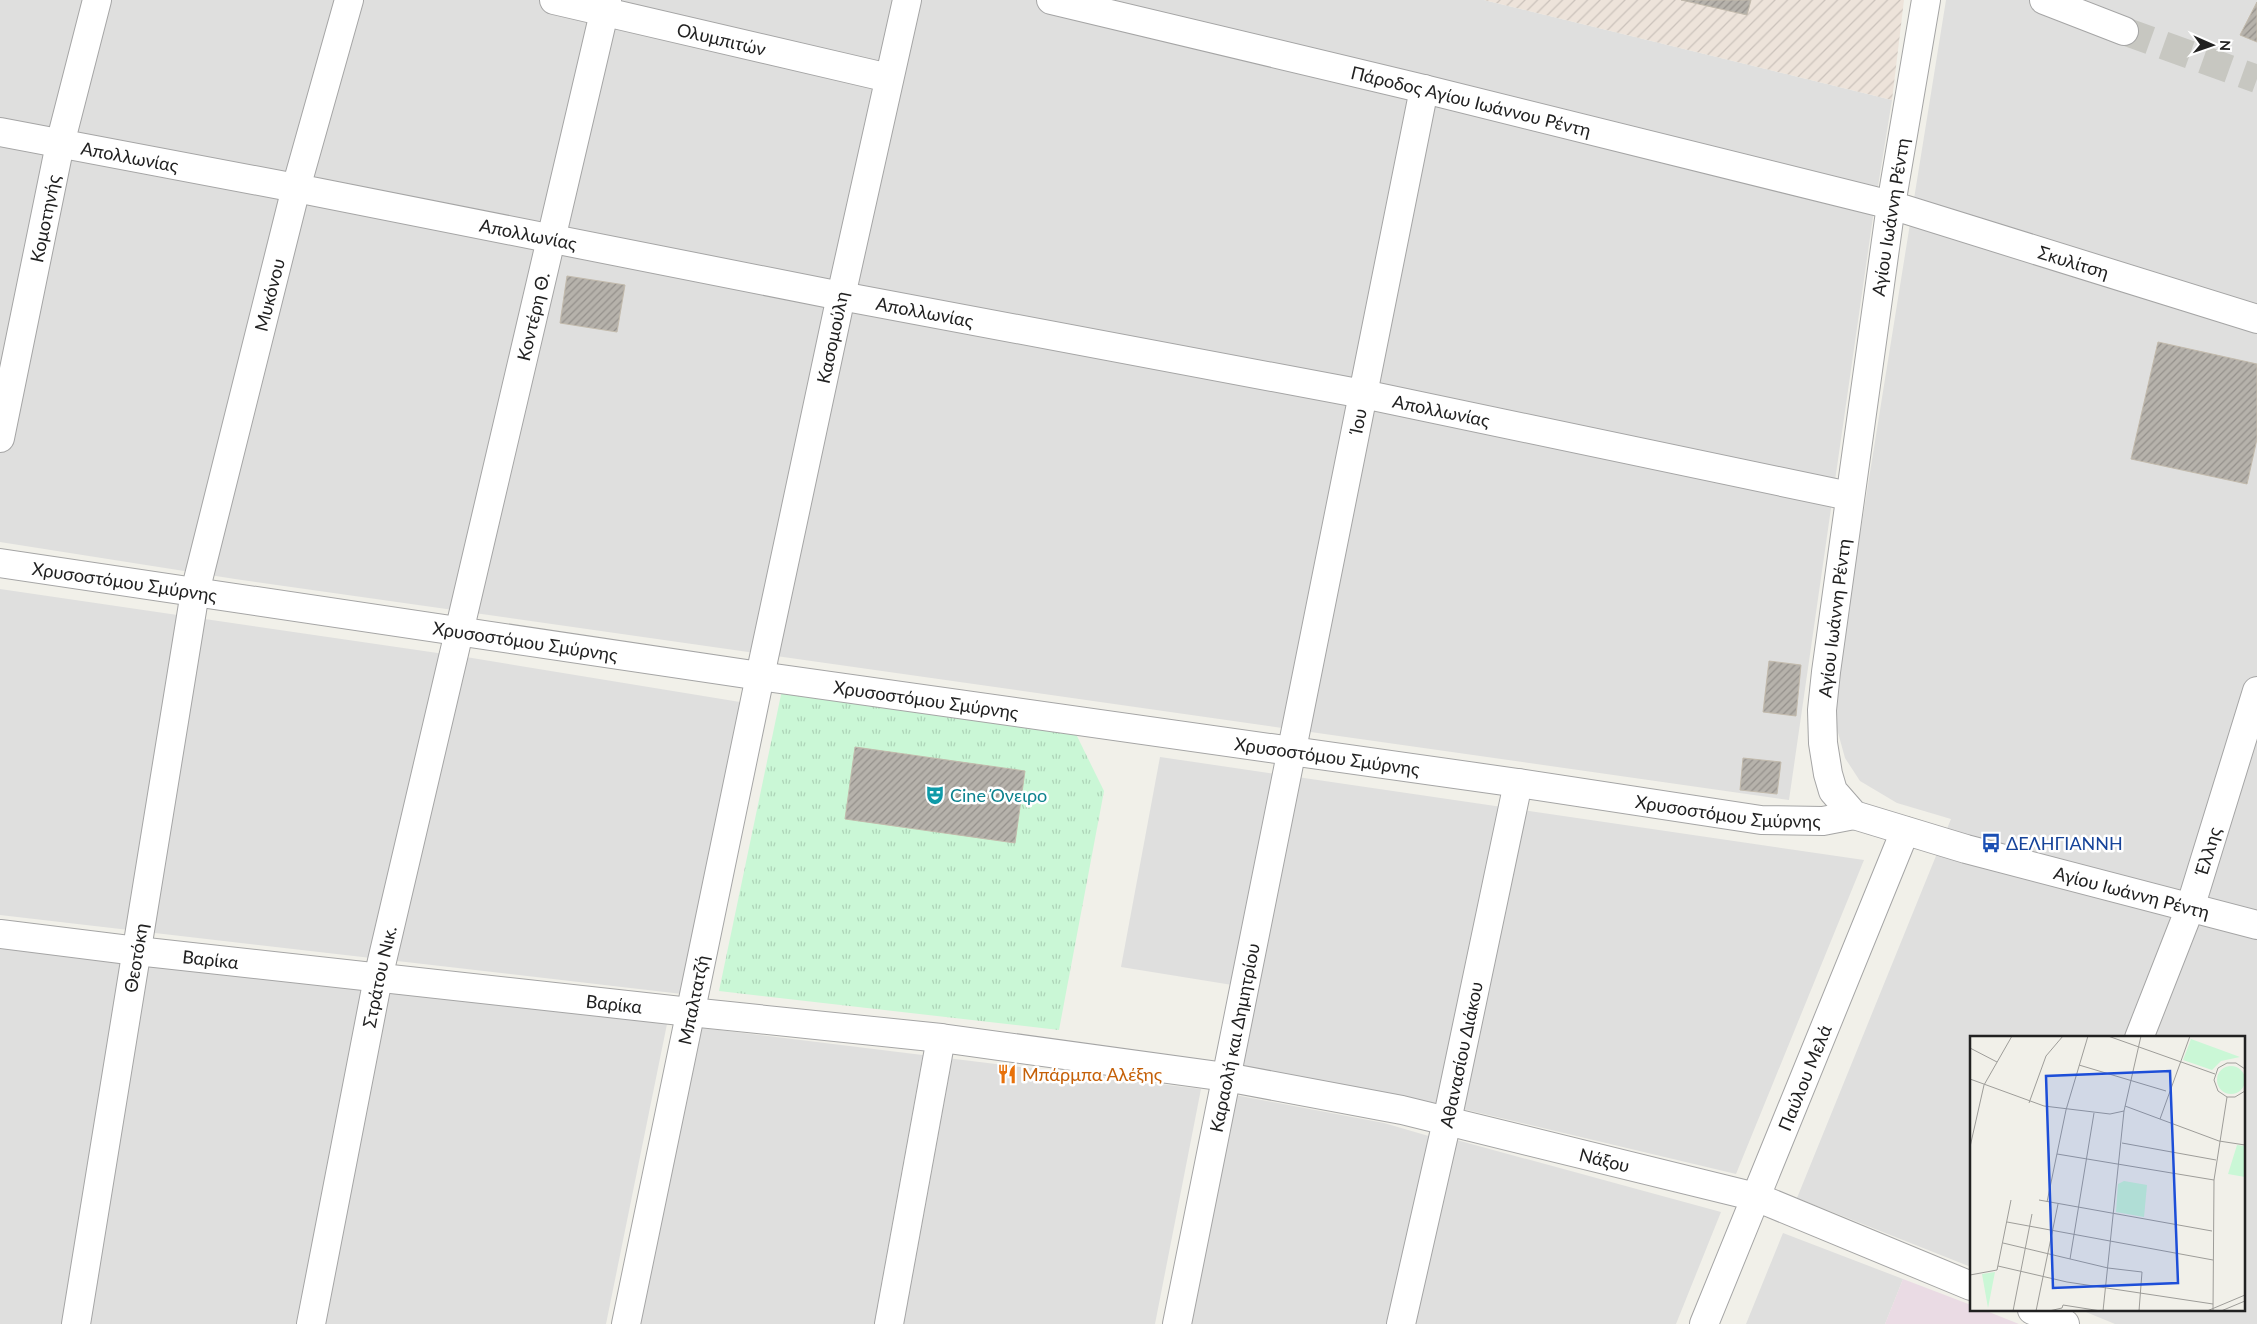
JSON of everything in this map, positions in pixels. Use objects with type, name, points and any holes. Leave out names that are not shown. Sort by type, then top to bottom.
[{"type":"street","name":"Κομοτηνής","points":[[0,438],[60,144],[97,0]]},
{"type":"street","name":"Μυκόνου","points":[[195,592],[296,188],[349,0]]},
{"type":"street","name":"Ολυμπιτών","points":[[554,0],[605,6],[889,78]]},
{"type":"street","name":"Κασομούλη","points":[[760,676],[841,296],[907,0]]},
{"type":"street","name":"Πάροδος Αγίου Ιωάννου Ρέντη","points":[[1051,0],[1424,89],[1891,205]]},
{"type":"street","name":"Αγίου Ιωάννη Ρέντη","points":[[1926,0],[1891,205],[1849,496],[1822,710],[1823,743],[1833,791],[1854,815],[1966,849],[2257,925]]},
{"type":"street","points":[[2044,0],[2124,31]]},
{"type":"street","name":"Κοντέρη Θ.","points":[[457,631],[605,6]]},
{"type":"street","name":"Ίου","points":[[1291,751],[1424,89]]},
{"type":"street","name":"Απολλωνίας","points":[[0,132],[296,188],[841,296],[1363,394],[1849,496]]},
{"type":"street","name":"Σκυλίτση","points":[[1891,205],[2257,319]]},
{"type":"street","name":"Χρυσοστόμου Σμύρνης","points":[[0,562],[760,676],[1518,783],[1761,820],[1823,821],[1854,815]]},
{"type":"street","name":"Θεοτόκη","points":[[76,1324],[195,592]]},
{"type":"street","name":"Στράτου Νικ.","points":[[311,1324],[378,978],[457,631]]},
{"type":"street","name":"Μπαλτατζή","points":[[626,1324],[760,676]]},
{"type":"street","name":"Έλλης","points":[[2140,1036],[2190,908],[2257,691]]},
{"type":"street","name":"Καραολή και Δημητρίου","points":[[1176,1324],[1291,751]]},
{"type":"street","name":"Αθανασίου Διάκου","points":[[1402,1324],[1448,1121],[1518,783]]},
{"type":"street","name":"Παύλου Μελά","points":[[1704,1324],[1905,831]]},
{"type":"street","name":"Βαρίκα","points":[[0,934],[378,978],[941,1038],[1226,1077]]},
{"type":"street","points":[[889,1324],[941,1038]]},
{"type":"street","name":"Νάξου","points":[[1226,1077],[1402,1110],[1756,1197],[1970,1286]]},
{"type":"street","points":[[2037,1312],[2066,1324]]},
{"type":"shaded area","points":[[0,0],[1484,0],[1892,100],[1873,217],[1789,800],[235,579],[0,542]]},
{"type":"shaded area","points":[[1484,0],[1904,0],[1892,100]]},
{"type":"shaded area","points":[[1946,0],[2257,0],[2257,1324],[2115,1324],[2086,1312],[2244,1312],[2244,1036],[1970,1036],[1970,1267],[1797,1198],[1951,819],[1897,803],[1860,781],[1845,758],[1837,729],[1837,697],[1844,634]]},
{"type":"shaded area","points":[[0,589],[472,658],[740,702],[682,994],[0,915]]},
{"type":"shaded area","points":[[1160,757],[1864,860],[1736,1174],[1467,1110],[1242,1066],[1257,989],[1121,967]]},
{"type":"shaded area","points":[[0,945],[667,1024],[606,1324],[0,1324]]},
{"type":"shaded area","points":[[702,1028],[1201,1089],[1155,1324],[640,1324]]},
{"type":"shaded area","points":[[1235,1095],[1384,1123],[1432,1137],[1391,1324],[1189,1324]]},
{"type":"shaded area","points":[[1453,1139],[1721,1212],[1676,1324],[1411,1324]]},
{"type":"shaded area","points":[[1783,1233],[1903,1279],[1885,1324],[1746,1324]]},
{"type":"shaded area","points":[[1903,1279],[1970,1305],[1970,1312],[1989,1312],[2019,1324],[1885,1324]]},
{"type":"green space","points":[[782,690],[1074,730],[1104,791],[1059,1030],[719,991]]},
{"type":"building","points":[[1681,0],[1751,0],[1747,15]]},
{"type":"building","points":[[2257,2],[2257,42],[2240,35]]},
{"type":"building","points":[[567,276],[625,285],[617,332],[560,323]]},
{"type":"building","points":[[2158,342],[2257,364],[2257,439],[2247,484],[2131,459]]},
{"type":"building","points":[[1769,661],[1801,665],[1796,716],[1763,712]]},
{"type":"building","name":"Cine Όνειρο","points":[[855,747],[1025,771],[1015,843],[845,819]]},
{"type":"building","points":[[1743,758],[1781,762],[1777,794],[1740,790]]},
{"type":"tunnel","points":[[2124,31],[2257,79]]},
{"type":"place","name":"Cine Όνειρο","points":[[935,795]]},
{"type":"place","name":"ΔΕΛΗΓΙΑΝΝΗ","points":[[1991,843]]},
{"type":"place","name":"Μπάρμπα Αλέξης","points":[[1007,1074]]}]
